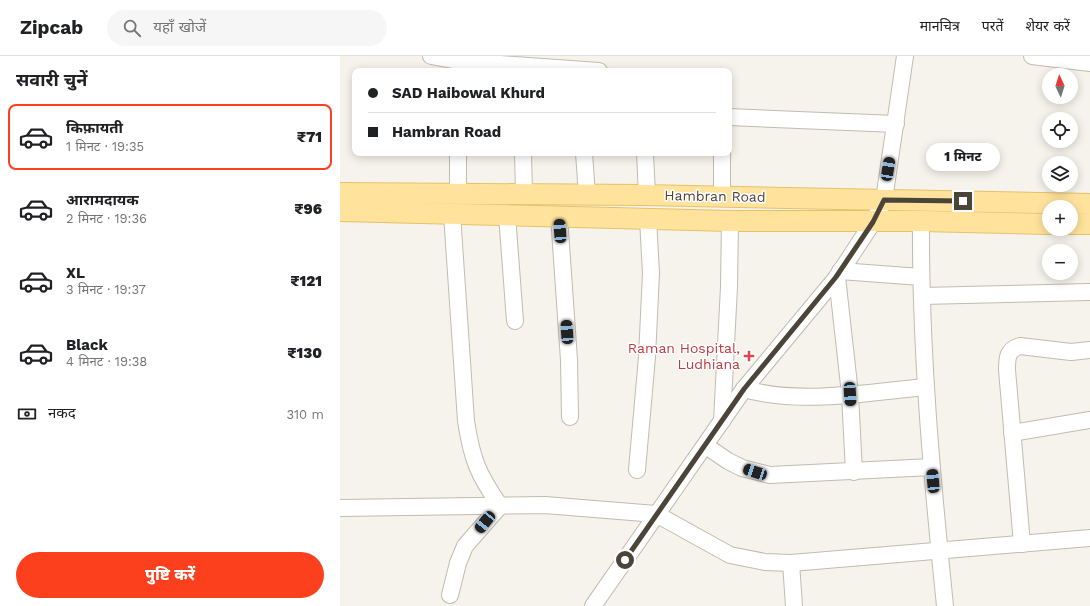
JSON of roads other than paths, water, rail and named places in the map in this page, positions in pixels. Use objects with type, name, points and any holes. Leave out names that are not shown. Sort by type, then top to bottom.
[{"type":"main road","name":"Hambran Road","points":[[340,193],[647,195],[1090,204]]},
{"type":"main road","name":"Hambran Road","points":[[340,211],[730,221],[921,221],[1042,224]]},
{"type":"main road","points":[[1078,224],[1090,224]]},
{"type":"street","points":[[432,56],[458,66],[520,68]]},
{"type":"street","points":[[593,606],[656,514],[706,446],[744,389],[838,274],[873,222],[884,200],[905,56]]},
{"type":"street","points":[[1032,56],[1090,63]]},
{"type":"street","points":[[732,117],[896,124]]},
{"type":"street","points":[[458,156],[458,193]]},
{"type":"street","points":[[523,156],[524,194]]},
{"type":"street","points":[[584,156],[587,195]]},
{"type":"street","points":[[645,156],[647,195]]},
{"type":"street","points":[[722,156],[722,197]]},
{"type":"street","points":[[452,214],[466,421],[470,452],[478,471],[500,506]]},
{"type":"street","points":[[507,215],[515,321]]},
{"type":"street","points":[[559,216],[569,360],[570,417]]},
{"type":"street","points":[[637,470],[647,357],[651,274],[648,219]]},
{"type":"street","points":[[722,422],[729,287],[730,221]]},
{"type":"street","points":[[921,221],[921,278],[926,387],[939,551],[945,606]]},
{"type":"street","points":[[838,274],[921,278]]},
{"type":"street","points":[[838,274],[850,394],[854,472]]},
{"type":"street","points":[[922,296],[1090,292]]},
{"type":"street","points":[[1022,544],[1007,370],[1009,352],[1020,346],[1071,352],[1090,350]]},
{"type":"street","points":[[744,389],[778,397],[850,394],[926,387]]},
{"type":"street","points":[[1012,433],[1090,420]]},
{"type":"street","points":[[706,446],[728,461],[742,468],[770,475],[932,467]]},
{"type":"street","points":[[340,508],[545,504],[656,514],[730,555],[765,562],[791,563],[1090,538]]},
{"type":"street","points":[[450,595],[458,563],[465,546],[500,506]]},
{"type":"street","points":[[791,563],[794,606]]},
{"type":"place","name":"Raman Hospital, Ludhiana","points":[[749,356]]}]
